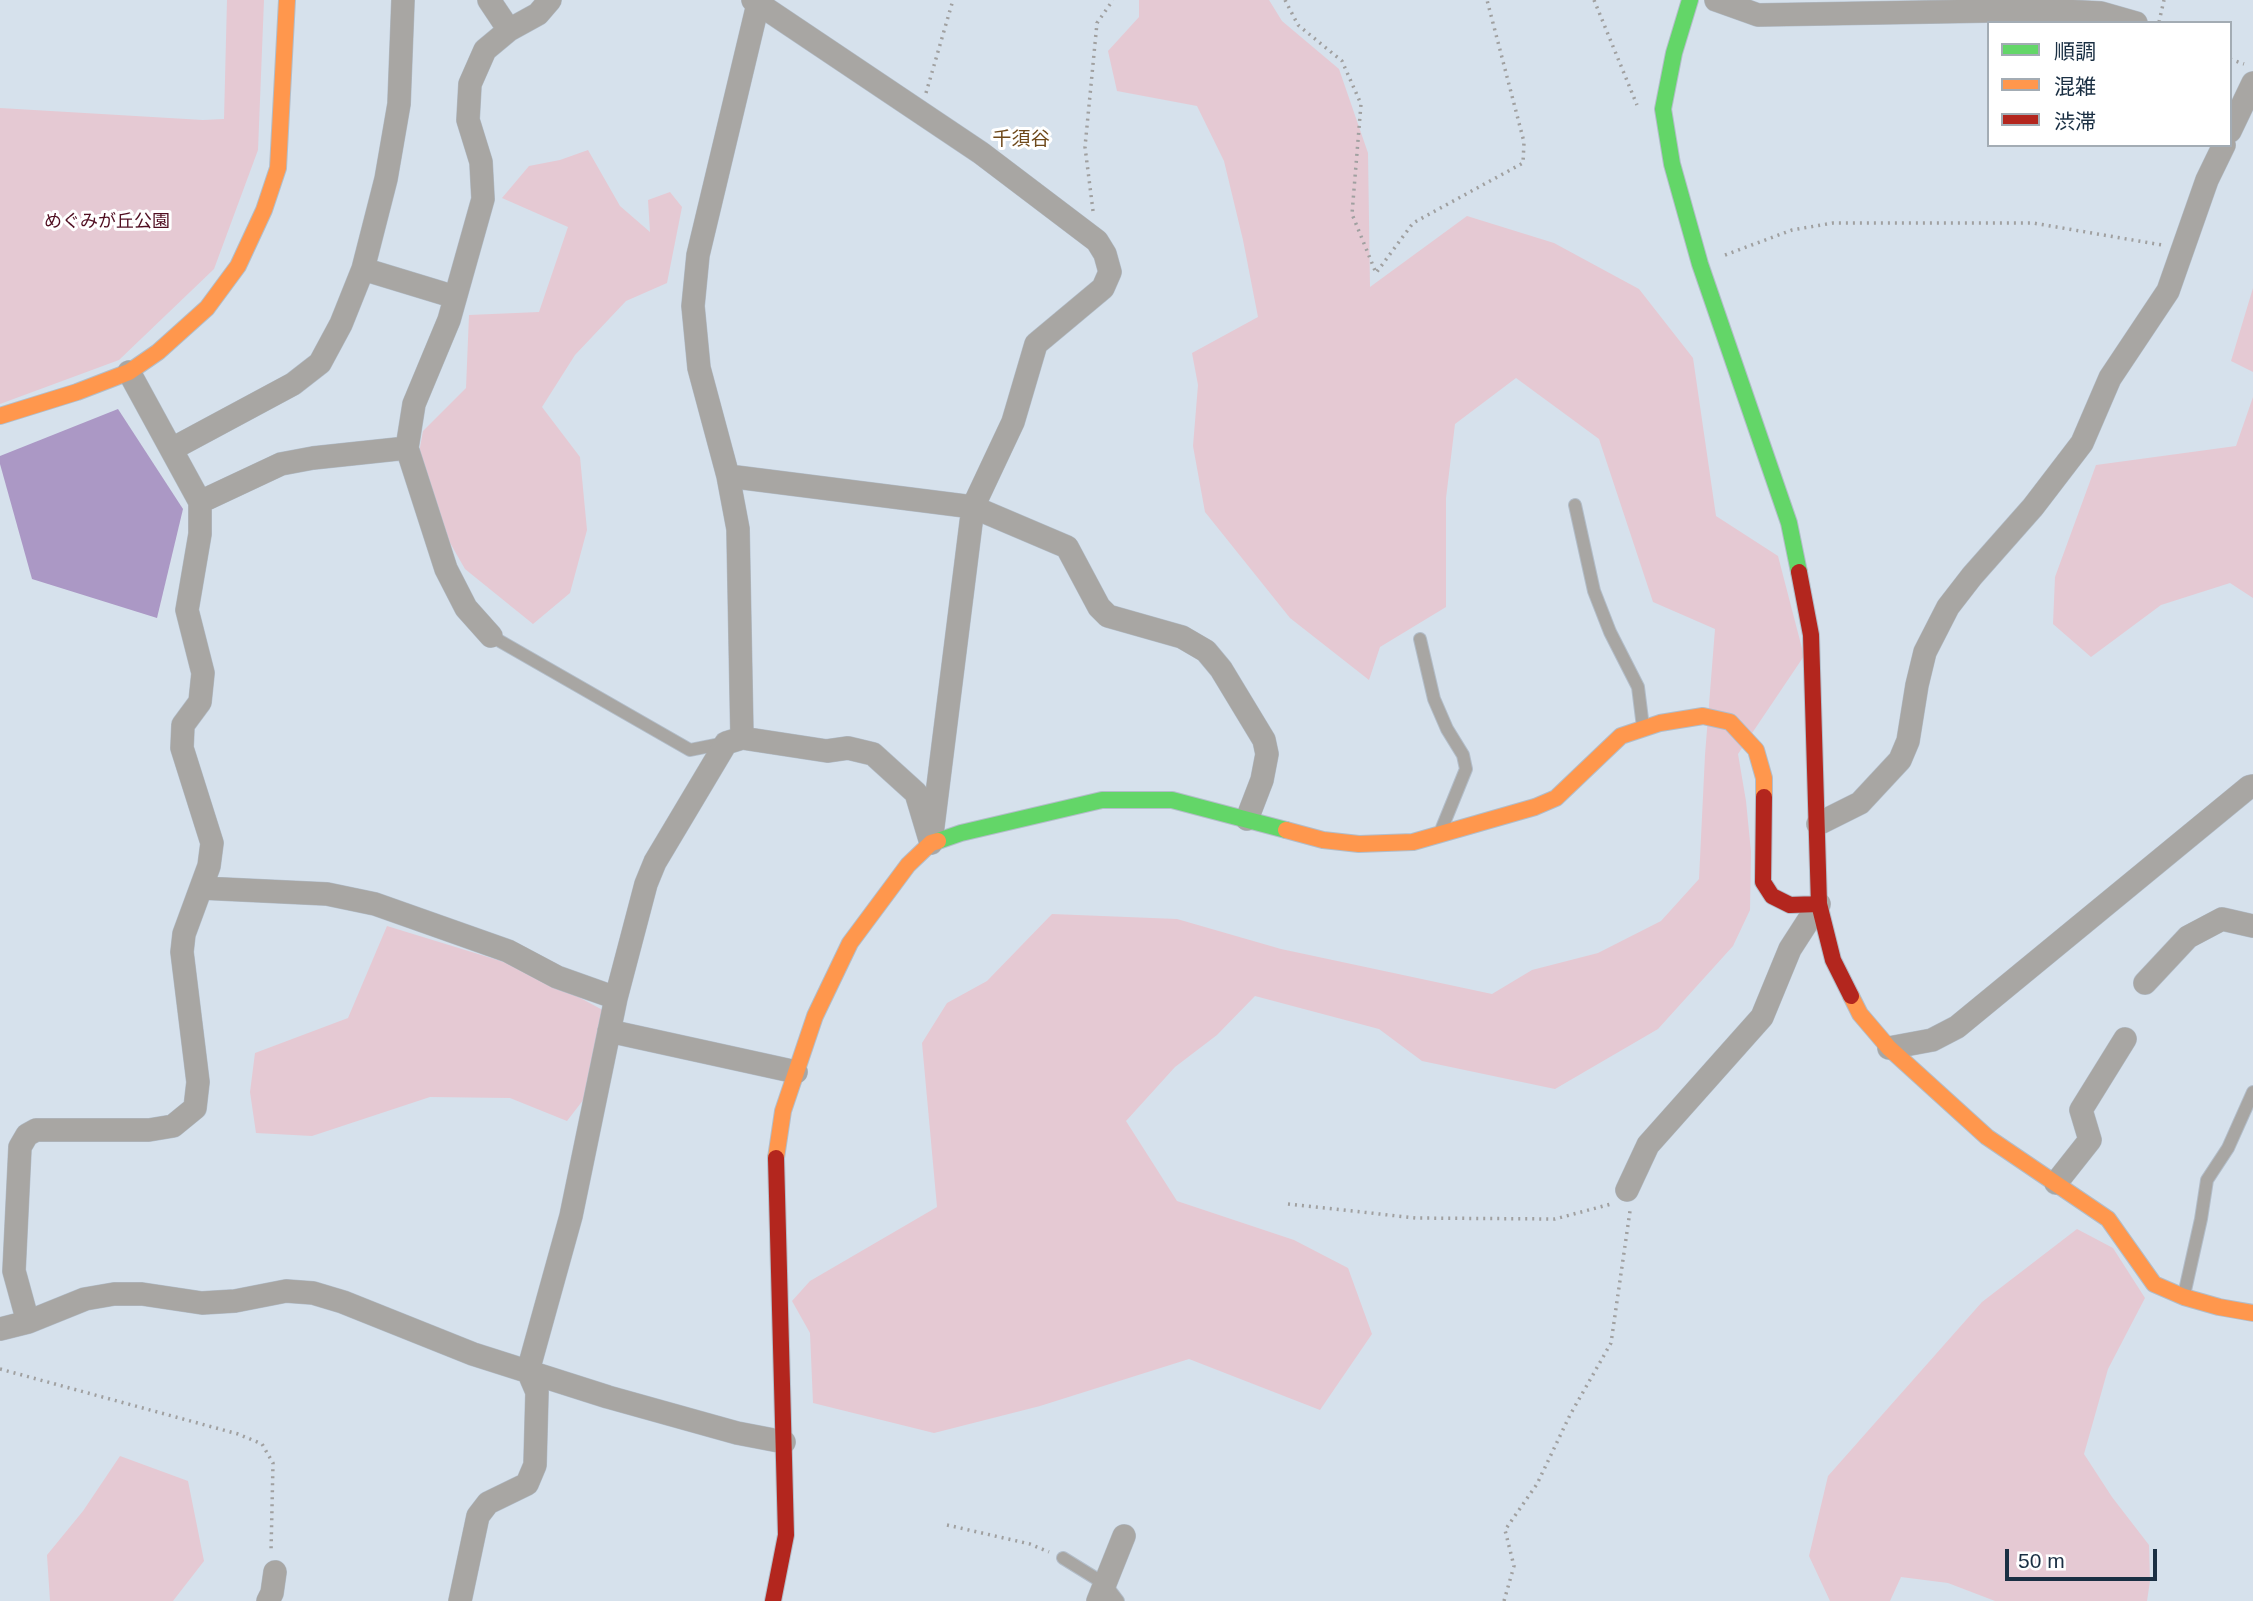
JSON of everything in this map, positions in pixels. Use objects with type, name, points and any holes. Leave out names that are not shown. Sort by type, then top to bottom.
[{"type":"street","points":[[0,416],[77,392],[129,372],[158,352],[207,308],[237,266],[264,210],[278,168],[287,0]]},
{"type":"street","points":[[172,449],[293,384],[320,363],[341,324],[363,269],[386,179],[398,104],[403,0]]},
{"type":"street","points":[[489,0],[509,30]]},
{"type":"street","points":[[491,636],[466,608],[446,569],[407,448],[414,404],[449,320],[483,199],[481,162],[468,120],[470,84],[485,50],[509,30],[538,14],[550,0]]},
{"type":"street","points":[[1690,0],[1674,53],[1664,109],[1672,164],[1700,264],[1789,523],[1794,547],[1811,635],[1819,904],[1833,960],[1860,1014],[1888,1048],[1987,1137],[2108,1219],[2154,1284],[2184,1297],[2219,1307],[2253,1312]]},
{"type":"street","points":[[1716,0],[1758,15],[2044,10],[2101,13],[2129,21]]},
{"type":"street","points":[[460,1601],[478,1516],[488,1503],[527,1484],[534,1465],[537,1392],[528,1371],[571,1216],[626,956],[654,862],[734,741],[738,529],[728,476],[699,368],[693,306],[698,255],[755,2],[981,153],[1097,241],[1105,254],[1110,272],[1103,288],[1036,344],[1013,422],[973,507],[931,843]]},
{"type":"street","points":[[2232,127],[2253,83]]},
{"type":"street","points":[[1818,824],[1860,803],[1900,760],[1908,741],[1925,652],[1948,607],[2033,507],[2082,443],[2110,378],[2168,291],[2185,249],[2207,180],[2223,147]]},
{"type":"street","points":[[363,269],[455,297]]},
{"type":"street","points":[[28,1322],[14,1271],[20,1147],[27,1135],[36,1130],[149,1130],[173,1126],[195,1108],[198,1082],[182,952],[184,934],[209,866],[212,843],[182,748],[183,724],[200,702],[204,673],[187,610],[200,534],[200,502],[129,372]]},
{"type":"street","points":[[200,502],[281,464],[407,448]]},
{"type":"street","points":[[728,476],[973,507],[1067,547],[1098,607],[1108,616],[1182,636],[1206,651],[1221,669],[1264,740],[1267,754],[1262,780],[1247,819]]},
{"type":"street","points":[[773,1601],[786,1535],[776,1153],[783,1111],[815,1016],[850,943],[908,865],[931,843],[961,833],[1102,800],[1172,800],[1323,839],[1359,844],[1413,842],[1535,807],[1556,798],[1621,736],[1660,723],[1703,716],[1730,722],[1756,750],[1764,778],[1763,882],[1772,896],[1790,905],[1819,904]]},
{"type":"street","points":[[734,741],[827,751],[848,748],[873,754],[916,793],[931,843]]},
{"type":"street","points":[[1888,1048],[1932,1040],[1957,1027],[2253,786]]},
{"type":"street","points":[[201,888],[327,894],[375,904],[508,951],[556,977],[616,998]]},
{"type":"street","points":[[1627,1190],[1648,1145],[1762,1017],[1790,950],[1819,904]]},
{"type":"street","points":[[2145,983],[2188,937],[2222,919],[2253,926]]},
{"type":"street","points":[[609,1031],[796,1072]]},
{"type":"street","points":[[2056,1183],[2090,1140],[2081,1110],[2125,1039]]},
{"type":"street","points":[[0,1329],[28,1322],[85,1299],[114,1294],[142,1294],[202,1303],[235,1301],[286,1291],[313,1293],[472,1354],[608,1397],[737,1433],[784,1442]]},
{"type":"street","points":[[1107,1595],[1124,1536]]},
{"type":"street","points":[[268,1601],[275,1572]]},
{"type":"lane","points":[[1575,505],[1594,591],[1610,632],[1638,687],[1643,729]]},
{"type":"lane","points":[[491,636],[690,750],[734,741]]},
{"type":"lane","points":[[1420,639],[1434,699],[1447,729],[1463,755],[1466,769],[1440,834]]},
{"type":"lane","points":[[2184,1297],[2207,1180],[2228,1148],[2253,1092]]},
{"type":"lane","points":[[1063,1558],[1107,1595]]},
{"type":"path","points":[[921,112],[953,0]]},
{"type":"path","points":[[1097,241],[1086,147],[1097,23],[1113,0]]},
{"type":"path","points":[[1285,0],[1298,25],[1342,61],[1361,104],[1352,214],[1376,273],[1413,223],[1523,163],[1524,142],[1487,0]]},
{"type":"path","points":[[1594,0],[1637,105],[1664,109]]},
{"type":"path","points":[[2159,21],[2165,0]]},
{"type":"path","points":[[2232,60],[2253,67]]},
{"type":"path","points":[[1700,264],[1792,230],[1833,223],[2034,223],[2185,249]]},
{"type":"path","points":[[1288,1204],[1416,1218],[1555,1219],[1609,1206],[1627,1190]]},
{"type":"path","points":[[1504,1601],[1514,1566],[1505,1530],[1537,1483],[1570,1415],[1611,1343],[1630,1208],[1627,1190]]},
{"type":"path","points":[[0,1369],[238,1434],[262,1444],[273,1463],[270,1569],[275,1572]]},
{"type":"path","points":[[947,1525],[1030,1544],[1063,1558]]},
{"type":"green space","name":"めぐみが丘公園","points":[[227,0],[264,0],[258,150],[214,269],[119,360],[0,404],[0,108],[224,119]]},
{"type":"green space","points":[[1139,0],[1269,0],[1282,21],[1339,69],[1368,153],[1370,287],[1467,216],[1554,243],[1639,289],[1693,358],[1716,516],[1778,556],[1804,656],[1738,754],[1751,852],[1750,910],[1733,946],[1658,1029],[1555,1089],[1422,1061],[1379,1029],[1255,996],[1217,1035],[1175,1067],[1126,1121],[1177,1201],[1294,1240],[1348,1268],[1372,1334],[1320,1410],[1189,1359],[1040,1406],[934,1433],[813,1403],[810,1333],[792,1301],[810,1281],[937,1207],[922,1043],[947,1003],[987,981],[1052,914],[1177,919],[1281,949],[1492,994],[1532,970],[1598,953],[1661,921],[1699,879],[1715,629],[1653,602],[1599,439],[1516,378],[1455,424],[1446,498],[1446,607],[1380,647],[1369,680],[1290,618],[1205,512],[1193,446],[1198,385],[1192,353],[1258,317],[1224,161],[1197,106],[1117,91],[1108,51],[1139,17]]},
{"type":"green space","points":[[588,150],[620,206],[650,232],[648,200],[670,192],[682,207],[667,283],[626,301],[575,355],[542,407],[580,457],[587,530],[570,593],[533,624],[465,569],[414,480],[423,431],[466,388],[469,315],[539,312],[568,227],[502,198],[529,166],[560,160]]},
{"type":"green space","points":[[2253,288],[2253,372],[2231,361]]},
{"type":"green space","points":[[2253,397],[2253,598],[2230,583],[2161,605],[2091,657],[2053,624],[2055,577],[2096,465],[2236,446]]},
{"type":"green space","points":[[387,926],[527,969],[610,1014],[594,1086],[567,1121],[510,1098],[430,1097],[312,1136],[256,1133],[250,1092],[255,1053],[348,1018]]},
{"type":"green space","points":[[2077,1229],[2113,1248],[2145,1298],[2108,1369],[2084,1454],[2112,1497],[2149,1545],[2150,1581],[2147,1601],[1995,1601],[1948,1583],[1901,1577],[1890,1601],[1830,1601],[1809,1556],[1828,1476],[1982,1302]]},
{"type":"green space","points":[[120,1456],[188,1481],[204,1561],[173,1601],[50,1601],[47,1555],[83,1511]]},
{"type":"shaded area","points":[[118,409],[183,509],[157,618],[32,579],[0,464],[0,456]]},
{"type":"traffic: fast","points":[[1690,0],[1674,53],[1663,109],[1672,164],[1700,264],[1789,523],[1799,572]]},
{"type":"traffic: fast","points":[[938,841],[961,833],[1102,800],[1172,800],[1286,830]]},
{"type":"traffic: slow","points":[[0,416],[77,392],[129,372],[158,352],[207,308],[238,266],[264,210],[278,168],[287,0]]},
{"type":"traffic: slow","points":[[1286,830],[1323,840],[1359,844],[1413,842],[1535,807],[1556,798],[1621,736],[1660,723],[1703,716],[1730,722],[1756,750],[1764,778],[1764,797]]},
{"type":"traffic: slow","points":[[776,1158],[783,1111],[815,1016],[850,943],[908,865],[931,843],[938,841]]},
{"type":"traffic: slow","points":[[1851,996],[1860,1014],[1889,1048],[1987,1137],[2108,1219],[2154,1284],[2184,1297],[2253,1313]]},
{"type":"traffic: jam","points":[[1799,572],[1811,635],[1819,904],[1833,960],[1851,996]]},
{"type":"traffic: jam","points":[[1764,797],[1763,882],[1772,896],[1790,905],[1819,904]]},
{"type":"traffic: jam","points":[[773,1601],[786,1535],[776,1158]]},
{"type":"district","name":"千須谷","points":[[1021,140]]}]
